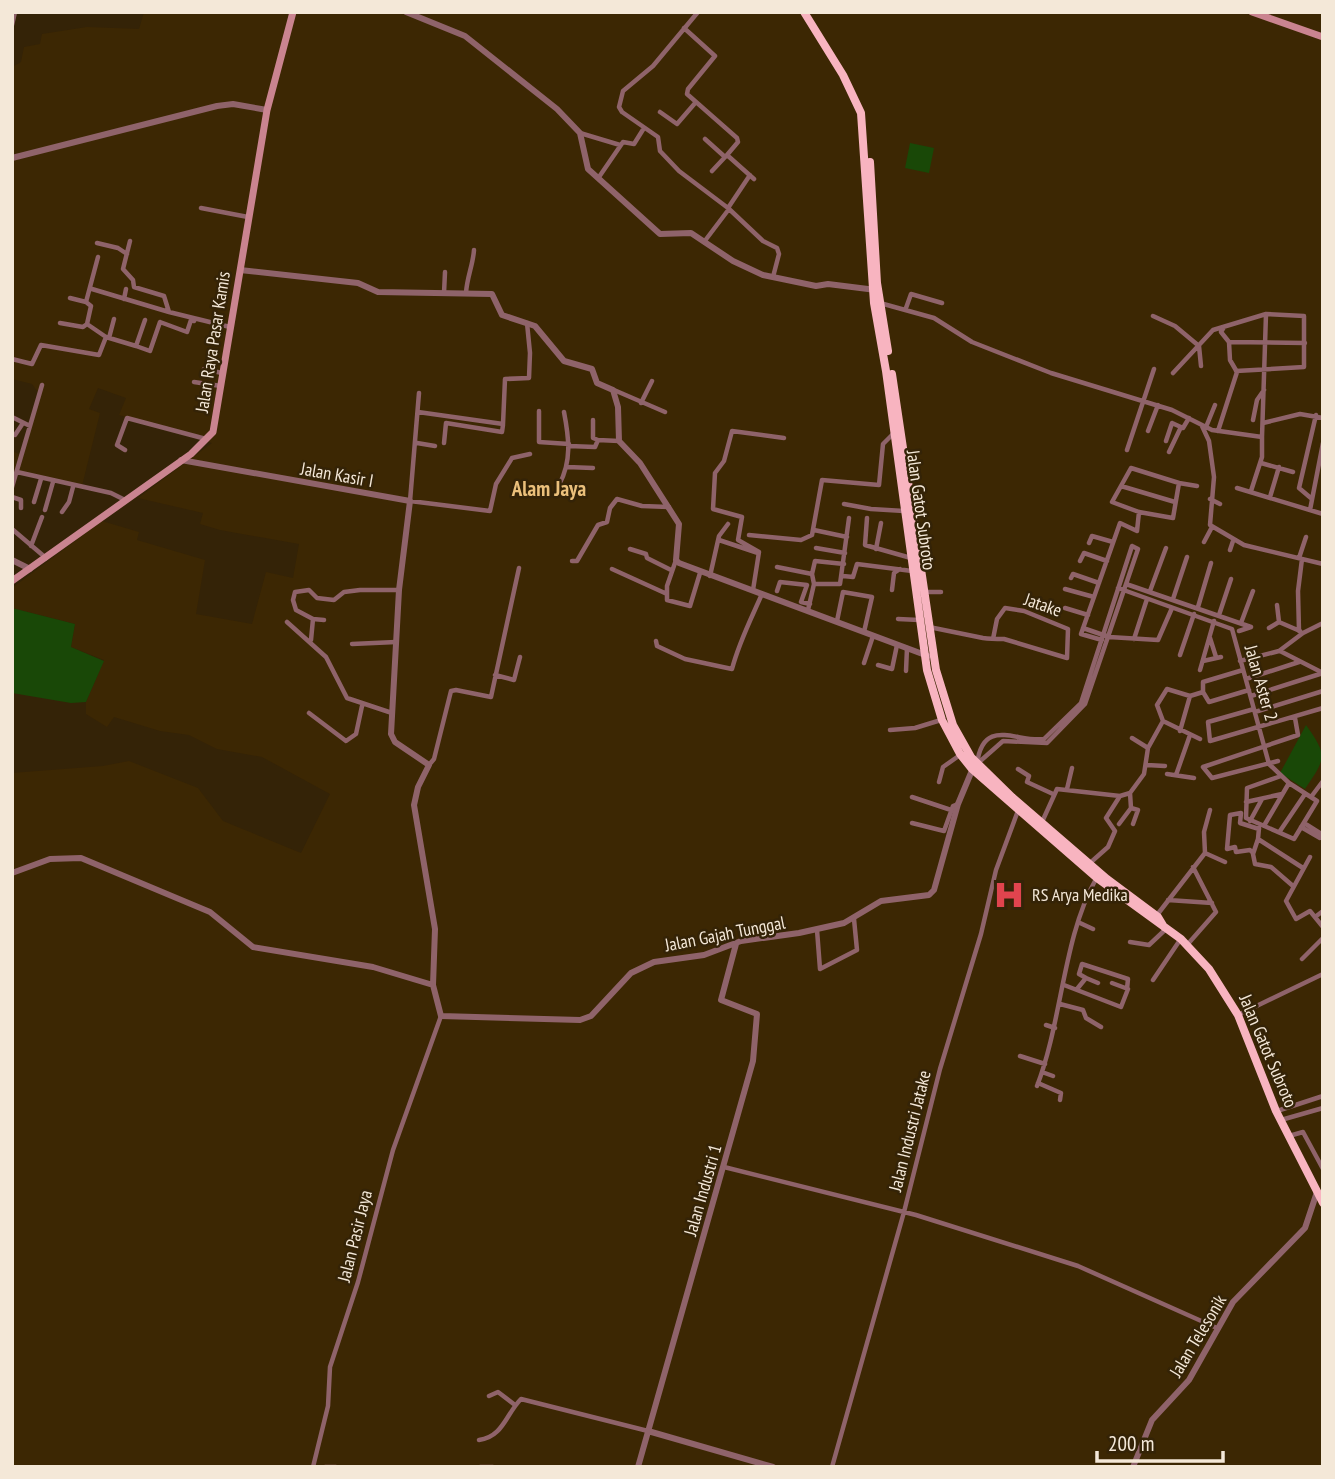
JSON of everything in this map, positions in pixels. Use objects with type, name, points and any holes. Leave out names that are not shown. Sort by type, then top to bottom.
[{"type":"highway","name":"Jalan Gatot Subroto","points":[[804,12],[841,66],[855,96],[865,131],[865,196],[875,290],[924,592],[923,625]]},
{"type":"highway","name":"Jalan Gatot Subroto","points":[[810,12],[821,36]]},
{"type":"highway","name":"Jalan Gatot Subroto","points":[[897,428],[913,572],[942,720],[960,754],[1012,797],[1019,808]]},
{"type":"highway","name":"Jalan Gatot Subroto","points":[[930,657],[948,715],[975,766],[1097,878],[1184,942],[1217,979],[1238,1015],[1280,1121],[1318,1187],[1323,1203]]},
{"type":"highway","name":"Jalan Gatot Subroto","points":[[1039,827],[1156,916],[1165,927]]},
{"type":"main road","name":"Jalan Raya Pasar Kamis","points":[[12,581],[208,440],[215,428],[270,92],[293,12]]},
{"type":"main road","points":[[1252,12],[1323,37]]},
{"type":"street","points":[[12,25],[15,12]]},
{"type":"street","points":[[406,12],[466,36],[534,90],[580,133],[620,145]]},
{"type":"street","points":[[698,12],[653,66],[627,87],[620,97],[622,112],[659,137],[658,148],[670,163],[729,209],[763,241],[778,250],[773,277]]},
{"type":"street","points":[[684,28],[715,56],[687,89],[688,96],[738,139],[712,171]]},
{"type":"street","points":[[660,112],[677,124],[696,102]]},
{"type":"street","points":[[12,158],[217,106],[233,104],[267,110]]},
{"type":"street","points":[[599,177],[620,145],[623,142],[634,144],[644,128]]},
{"type":"street","points":[[580,133],[586,166],[660,234],[688,233],[744,267],[773,277],[816,286],[828,284],[875,290]]},
{"type":"street","points":[[704,242],[752,177],[705,139]]},
{"type":"street","points":[[201,208],[249,217]]},
{"type":"street","points":[[130,241],[122,269],[133,280],[134,287],[165,296],[169,312]]},
{"type":"street","points":[[97,243],[118,248],[127,254]]},
{"type":"street","points":[[466,293],[468,269],[473,262],[474,250]]},
{"type":"street","points":[[86,302],[92,289],[98,257]]},
{"type":"street","points":[[240,270],[358,283],[378,292],[492,293],[502,315],[535,326],[560,358],[593,369],[597,383],[665,412]]},
{"type":"street","points":[[443,293],[445,272]]},
{"type":"street","points":[[92,289],[195,321],[231,327]]},
{"type":"street","points":[[124,299],[126,289]]},
{"type":"street","points":[[906,308],[911,294],[942,303]]},
{"type":"street","points":[[60,323],[83,327],[87,324],[91,306],[70,298]]},
{"type":"street","points":[[877,303],[906,308],[941,321],[972,342],[1051,373],[1158,405],[1218,431],[1262,437]]},
{"type":"street","points":[[1251,491],[1261,463],[1266,314]]},
{"type":"street","points":[[1173,373],[1213,330],[1266,314],[1304,316],[1302,369],[1236,371]]},
{"type":"street","points":[[1153,316],[1170,323],[1199,346],[1201,366]]},
{"type":"street","points":[[12,359],[32,364],[41,345],[99,355],[114,319]]},
{"type":"street","points":[[136,346],[145,320]]},
{"type":"street","points":[[87,324],[108,338],[150,351],[160,322],[187,332],[191,320],[231,327]]},
{"type":"street","points":[[444,443],[446,423],[502,432],[505,379],[529,378],[527,322]]},
{"type":"street","points":[[1224,327],[1223,337],[1229,342],[1305,343]]},
{"type":"street","points":[[1218,431],[1236,371],[1230,360],[1229,342]]},
{"type":"street","points":[[204,369],[223,373]]},
{"type":"street","points":[[1127,450],[1154,369]]},
{"type":"street","points":[[641,403],[652,381]]},
{"type":"street","points":[[194,382],[222,387]]},
{"type":"street","points":[[12,487],[42,385]]},
{"type":"street","points":[[1253,420],[1257,400],[1265,389]]},
{"type":"street","points":[[613,390],[618,407],[619,441],[640,463],[681,528],[677,560],[671,570],[667,600],[690,606],[701,573]]},
{"type":"street","points":[[419,393],[411,501],[400,590],[392,713],[393,740],[429,765]]},
{"type":"street","points":[[1149,432],[1158,405]]},
{"type":"street","points":[[1204,542],[1212,527],[1210,499],[1214,477],[1204,426],[1215,405]]},
{"type":"street","points":[[539,411],[539,442],[595,447],[598,440]]},
{"type":"street","points":[[418,412],[503,425]]},
{"type":"street","points":[[559,485],[567,467],[569,445],[564,412]]},
{"type":"street","points":[[1263,423],[1300,414],[1323,418]]},
{"type":"street","points":[[1312,499],[1298,488],[1316,415]]},
{"type":"street","points":[[12,417],[30,426]]},
{"type":"street","points":[[125,450],[117,444],[127,418],[208,440]]},
{"type":"street","points":[[1169,452],[1181,427],[1185,427],[1189,418]]},
{"type":"street","points":[[593,420],[593,438],[619,441]]},
{"type":"street","points":[[15,435],[23,423]]},
{"type":"street","points":[[1166,441],[1172,423],[1181,427]]},
{"type":"street","points":[[749,535],[803,540],[814,530],[822,480],[879,485],[883,444],[897,428]]},
{"type":"street","points":[[759,554],[738,540],[742,517],[713,509],[715,473],[724,461],[732,431],[784,438]]},
{"type":"street","points":[[416,443],[436,446]]},
{"type":"street","points":[[1310,510],[1323,443]]},
{"type":"street","name":"Jalan Kasir I","points":[[181,460],[411,501],[490,512],[496,484],[512,458],[530,454]]},
{"type":"street","points":[[1261,463],[1293,472]]},
{"type":"street","points":[[567,467],[593,468]]},
{"type":"street","points":[[1270,497],[1279,467]]},
{"type":"street","points":[[1179,483],[1173,518],[1139,512],[1112,502],[1131,468],[1197,486]]},
{"type":"street","points":[[17,472],[111,493],[125,500]]},
{"type":"street","points":[[34,502],[41,479]]},
{"type":"street","points":[[45,510],[53,482]]},
{"type":"street","points":[[62,512],[69,502],[73,486]]},
{"type":"street","points":[[1121,486],[1175,502]]},
{"type":"street","points":[[1237,488],[1323,514]]},
{"type":"street","points":[[12,497],[22,500],[21,508]]},
{"type":"street","points":[[572,561],[577,561],[599,523],[607,522],[610,508],[617,499],[635,504],[668,507]]},
{"type":"street","points":[[1210,499],[1220,504]]},
{"type":"street","points":[[844,504],[905,511]]},
{"type":"street","points":[[1139,512],[1137,531],[1120,523],[1081,634],[1108,634],[1134,639],[1160,638],[1172,608]]},
{"type":"street","points":[[31,545],[42,517]]},
{"type":"street","points":[[814,584],[839,584],[849,518]]},
{"type":"street","points":[[867,518],[864,544],[911,558]]},
{"type":"street","points":[[876,549],[881,523]]},
{"type":"street","points":[[709,577],[719,540],[728,524]]},
{"type":"street","points":[[1212,527],[1233,541],[1323,564]]},
{"type":"street","points":[[12,529],[46,558]]},
{"type":"street","points":[[814,530],[847,537]]},
{"type":"street","points":[[1089,543],[1092,536],[1113,542]]},
{"type":"street","points":[[1301,632],[1298,591],[1306,537]]},
{"type":"street","points":[[719,540],[759,554]]},
{"type":"street","points":[[1230,550],[1233,541]]},
{"type":"street","points":[[975,766],[1003,741],[1047,743],[1080,709],[1126,587],[1138,549],[1132,546],[1118,588],[1108,634]]},
{"type":"street","points":[[816,548],[845,553]]},
{"type":"street","points":[[1150,592],[1166,548]]},
{"type":"street","points":[[630,549],[646,554],[647,558],[671,570]]},
{"type":"street","points":[[1080,561],[1084,553],[1107,561]]},
{"type":"street","points":[[753,590],[759,554]]},
{"type":"street","points":[[1173,599],[1187,557]]},
{"type":"street","points":[[12,560],[30,569]]},
{"type":"street","points":[[677,560],[709,577],[809,607]]},
{"type":"street","points":[[844,564],[815,561],[801,602],[837,621],[930,657]]},
{"type":"street","points":[[1198,607],[1211,563]]},
{"type":"street","points":[[842,576],[853,577],[857,564],[913,572]]},
{"type":"street","points":[[777,567],[810,574]]},
{"type":"street","points":[[441,1016],[433,985],[435,929],[414,806],[418,787],[434,759],[451,691],[491,697],[519,568]]},
{"type":"street","points":[[612,569],[667,594]]},
{"type":"street","points":[[892,590],[894,573],[900,569]]},
{"type":"street","points":[[809,607],[814,584],[810,574]]},
{"type":"street","points":[[1071,579],[1073,574],[1099,583]]},
{"type":"street","points":[[1219,615],[1231,579]]},
{"type":"street","points":[[777,591],[780,582],[807,585]]},
{"type":"street","points":[[1126,587],[1198,607],[1251,629],[1239,631]]},
{"type":"street","name":"Jalan Aster 2","points":[[1118,588],[1126,587],[1147,599],[1232,629],[1269,764]]},
{"type":"street","points":[[1065,589],[1094,597]]},
{"type":"street","points":[[324,620],[313,619],[296,610],[293,600],[295,592],[309,590],[317,598],[334,600],[346,592],[400,590]]},
{"type":"street","points":[[1241,623],[1253,591]]},
{"type":"street","points":[[837,621],[843,592],[872,597],[863,632]]},
{"type":"street","points":[[924,592],[941,592]]},
{"type":"street","points":[[656,641],[660,648],[673,655],[732,669],[741,636],[748,628],[762,593]]},
{"type":"street","points":[[1134,639],[1147,599]]},
{"type":"street","points":[[1277,605],[1279,622]]},
{"type":"street","name":"Jatake","points":[[1004,608],[1024,611],[1068,629],[1067,658],[1059,658],[1008,640],[993,639],[1004,608]]},
{"type":"street","points":[[1065,608],[1088,615]]},
{"type":"street","points":[[1180,655],[1194,614]]},
{"type":"street","points":[[310,640],[313,619]]},
{"type":"street","points":[[898,619],[993,639]]},
{"type":"street","points":[[1200,670],[1214,621]]},
{"type":"street","points":[[287,622],[289,627],[310,640],[330,662],[348,698],[362,706],[392,713]]},
{"type":"street","points":[[1279,622],[1301,632]]},
{"type":"street","points":[[1269,628],[1279,622]]},
{"type":"street","points":[[1240,661],[1279,651],[1301,632],[1323,623]]},
{"type":"street","points":[[864,663],[873,636]]},
{"type":"street","points":[[1202,661],[1219,657],[1209,636]]},
{"type":"street","points":[[352,644],[397,641]]},
{"type":"street","points":[[878,665],[892,669],[897,644]]},
{"type":"street","points":[[906,671],[907,648]]},
{"type":"street","points":[[1279,651],[1323,673]]},
{"type":"street","points":[[495,675],[514,680],[520,657]]},
{"type":"street","points":[[1246,680],[1299,662]]},
{"type":"street","points":[[1243,670],[1203,682],[1203,692],[1209,702],[1323,673]]},
{"type":"street","points":[[1200,739],[1163,721],[1157,705],[1167,689],[1190,696],[1203,692]]},
{"type":"street","points":[[1323,691],[1210,721],[1211,742],[1323,708]]},
{"type":"street","points":[[1180,731],[1190,696]]},
{"type":"street","points":[[309,713],[346,741],[356,734],[362,706]]},
{"type":"street","points":[[975,766],[982,746],[999,734],[1044,739],[1080,709]]},
{"type":"street","points":[[1278,761],[1212,778],[1203,771],[1204,765],[1298,735],[1295,718]]},
{"type":"street","points":[[890,730],[915,728],[942,720]]},
{"type":"street","points":[[1119,824],[1131,808],[1130,793],[1147,765],[1148,748],[1163,721]]},
{"type":"street","points":[[1177,775],[1190,735]]},
{"type":"street","points":[[1132,738],[1148,748]]},
{"type":"street","points":[[982,746],[989,753]]},
{"type":"street","points":[[939,782],[943,767],[960,754]]},
{"type":"street","points":[[1253,853],[1250,850],[1236,852],[1235,847],[1227,849],[1230,815],[1241,813],[1240,823],[1280,831],[1294,839],[1317,801],[1289,783],[1269,764]]},
{"type":"street","points":[[1147,765],[1165,766]]},
{"type":"street","name":"Jalan Gajah Tunggal","points":[[441,1016],[580,1020],[591,1016],[620,982],[645,965],[701,956],[736,944],[817,930],[854,919],[881,901],[932,893],[958,804],[975,766]]},
{"type":"street","points":[[1067,789],[1072,768]]},
{"type":"street","points":[[1018,769],[1029,776],[1027,782],[1054,794]]},
{"type":"street","points":[[1167,774],[1194,778]]},
{"type":"street","points":[[1261,827],[1246,818],[1247,788],[1281,776]]},
{"type":"street","points":[[1280,831],[1323,781]]},
{"type":"street","points":[[1289,783],[1261,827],[1253,853],[1255,864],[1269,866],[1293,886]]},
{"type":"street","points":[[1039,827],[1057,789],[1120,796],[1130,793]]},
{"type":"street","points":[[1246,802],[1283,794]]},
{"type":"street","points":[[1090,864],[1108,847],[1115,831],[1106,818],[1120,796]]},
{"type":"street","points":[[912,797],[951,810]]},
{"type":"street","points":[[1250,821],[1262,799]]},
{"type":"street","points":[[912,823],[944,831],[951,810],[958,804]]},
{"type":"street","name":"Jalan Industri Jatake","points":[[832,1467],[904,1212],[940,1069],[981,934],[996,870],[1019,808]]},
{"type":"street","points":[[1131,808],[1138,810],[1133,824]]},
{"type":"street","points":[[1156,916],[1205,853],[1204,832],[1210,810]]},
{"type":"street","points":[[1303,825],[1320,838],[1323,836]]},
{"type":"street","points":[[1258,839],[1303,868]]},
{"type":"street","points":[[1205,853],[1225,863]]},
{"type":"street","points":[[1310,857],[1286,901],[1296,918],[1310,911],[1323,927]]},
{"type":"street","points":[[12,873],[50,859],[81,858],[210,912],[246,943],[258,949],[373,967],[433,985]]},
{"type":"street","points":[[1153,980],[1184,942],[1215,917],[1197,863]]},
{"type":"street","points":[[1060,1100],[1062,1093],[1038,1085],[1055,1028],[1080,923],[1097,878]]},
{"type":"street","points":[[1167,900],[1212,904]]},
{"type":"street","points":[[1315,917],[1323,911]]},
{"type":"street","points":[[817,930],[820,969],[857,950],[854,919]]},
{"type":"street","points":[[1080,923],[1093,929]]},
{"type":"street","points":[[1130,942],[1150,945],[1165,927]]},
{"type":"street","points":[[1302,959],[1323,938]]},
{"type":"street","name":"Jalan Industri 1","points":[[638,1467],[753,1061],[758,1020],[756,1012],[722,1002],[736,944]]},
{"type":"street","points":[[1064,985],[1120,1007],[1128,979],[1082,964],[1079,974],[1098,983]]},
{"type":"street","points":[[1238,1015],[1323,974]]},
{"type":"street","points":[[1077,989],[1086,978]]},
{"type":"street","points":[[1112,982],[1127,989]]},
{"type":"street","points":[[1060,1004],[1083,1010],[1086,1018],[1101,1027]]},
{"type":"street","name":"Jalan Pasir Jaya","points":[[313,1467],[328,1406],[330,1367],[358,1282],[393,1150],[441,1016]]},
{"type":"street","points":[[1046,1025],[1055,1028]]},
{"type":"street","points":[[1020,1055],[1045,1064]]},
{"type":"street","points":[[1042,1072],[1053,1076]]},
{"type":"street","points":[[1276,1111],[1323,1096]]},
{"type":"street","points":[[1280,1121],[1323,1108]]},
{"type":"street","points":[[1288,1137],[1303,1132],[1323,1169]]},
{"type":"street","points":[[1316,1153],[1323,1151]]},
{"type":"street","points":[[724,1167],[904,1212],[1078,1266],[1217,1328]]},
{"type":"street","name":"Jalan Telesonik","points":[[1133,1467],[1152,1420],[1181,1392],[1238,1295],[1277,1260],[1305,1228],[1318,1187]]},
{"type":"street","points":[[489,1396],[498,1392],[515,1405]]},
{"type":"street","points":[[479,1440],[497,1432],[515,1405],[525,1399],[774,1467]]},
{"type":"street","points":[[325,1467],[336,1467]]},
{"type":"street","points":[[480,1467],[493,1467]]},
{"type":"shaded area","points":[[144,12],[1323,12],[1323,1467],[12,1467],[12,773],[103,766],[129,761],[198,788],[223,821],[301,853],[330,794],[262,757],[217,749],[189,735],[160,731],[114,717],[107,727],[86,714],[86,702],[104,660],[71,647],[75,624],[12,608],[12,588],[102,521],[139,532],[137,540],[205,560],[196,614],[252,624],[266,572],[293,578],[299,544],[220,530],[200,524],[203,513],[138,498],[212,443],[119,415],[126,398],[98,388],[89,409],[100,413],[82,486],[12,471],[12,451],[19,454],[29,435],[40,395],[32,384],[12,379],[12,67],[21,62],[24,47],[40,44],[42,34],[87,27],[139,29]]},
{"type":"green space","points":[[910,143],[934,148],[929,173],[905,168]]},
{"type":"green space","points":[[12,608],[75,624],[71,647],[104,661],[86,702],[71,703],[12,693]]},
{"type":"green space","points":[[1306,725],[1318,744],[1322,757],[1305,789],[1280,773]]},
{"type":"place","name":"RS Arya Medika","points":[[1009,895]]},
{"type":"district","name":"Alam Jaya","points":[[549,489]]}]
